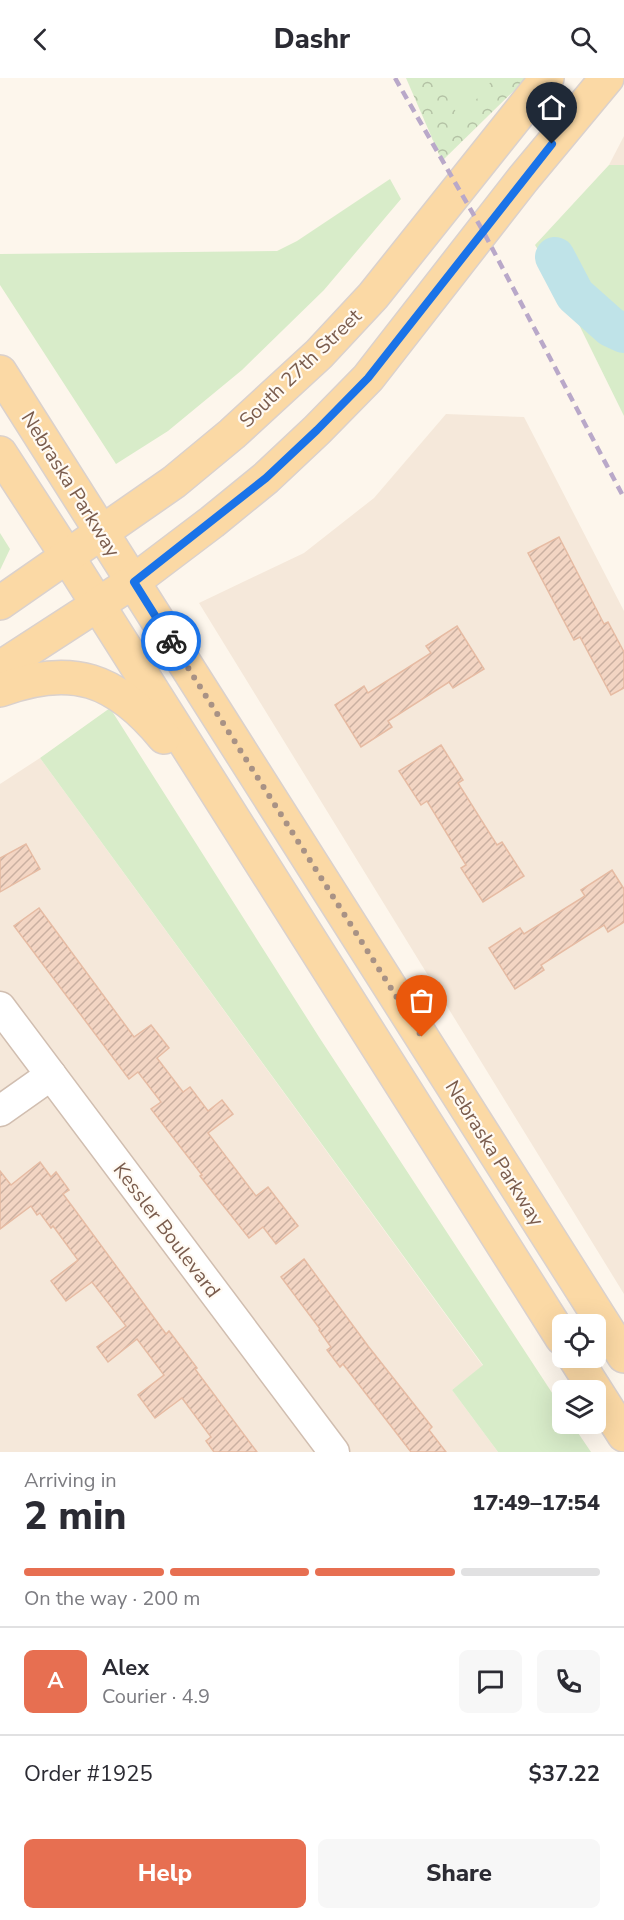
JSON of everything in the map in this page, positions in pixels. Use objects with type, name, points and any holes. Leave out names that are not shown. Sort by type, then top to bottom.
[{"type":"main road","name":"South 27th Street","points":[[0,603],[174,482],[232,435],[319,354],[373,296],[546,78]]},
{"type":"main road","points":[[0,668],[134,582],[266,478],[317,430],[368,378],[523,179],[607,78]]},
{"type":"main road","name":"Nebraska Parkway","points":[[0,372],[624,1356]]},
{"type":"main road","name":"Nebraska Parkway","points":[[0,453],[552,1322]]},
{"type":"main road","points":[[0,690],[20,682],[58,676],[96,683],[123,696],[151,722],[168,743],[294,914]]},
{"type":"main road","points":[[581,1368],[624,1434]]},
{"type":"street","name":"Kessler Boulevard","points":[[0,1007],[334,1452]]},
{"type":"street","points":[[0,1111],[51,1075]]},
{"type":"shaded area","points":[[624,136],[624,165],[609,165]]},
{"type":"shaded area","points":[[446,414],[524,417],[624,611],[624,1294],[199,603],[304,553],[374,498]]},
{"type":"shaded area","points":[[40,758],[483,1366],[452,1390],[498,1452],[0,1452],[0,784]]},
{"type":"green space","points":[[406,78],[527,78],[442,161]]},
{"type":"green space","points":[[437,78],[494,78],[460,119]]},
{"type":"green space","points":[[609,165],[624,165],[624,416],[559,284],[535,245]]},
{"type":"green space","points":[[390,179],[401,199],[324,290],[242,370],[168,431],[116,464],[0,285],[0,254],[277,251],[297,241]]},
{"type":"green space","points":[[0,533],[10,549],[0,570]]},
{"type":"green space","points":[[110,708],[319,1037],[552,1393],[552,1434],[579,1434],[591,1452],[498,1452],[452,1390],[483,1365],[40,758]]},
{"type":"building","points":[[559,537],[604,624],[608,622],[624,652],[624,688],[611,695],[580,637],[574,640],[528,553]]},
{"type":"building","points":[[457,626],[484,669],[453,688],[449,682],[388,721],[392,727],[361,747],[335,705],[364,686],[368,693],[431,653],[426,646]]},
{"type":"building","points":[[441,745],[463,780],[458,783],[497,845],[502,842],[524,876],[483,902],[461,868],[466,865],[427,801],[421,805],[399,771]]},
{"type":"building","points":[[26,844],[40,869],[0,892],[0,858]]},
{"type":"building","points":[[612,870],[624,889],[624,922],[608,932],[604,925],[541,965],[544,970],[515,989],[489,948],[520,928],[524,934],[585,896],[581,890]]},
{"type":"building","points":[[39,908],[134,1037],[151,1025],[169,1048],[157,1058],[183,1092],[190,1087],[208,1111],[222,1100],[233,1114],[208,1133],[256,1196],[268,1187],[298,1226],[276,1244],[263,1227],[249,1238],[151,1109],[161,1102],[138,1072],[129,1079],[14,926]]},
{"type":"building","points":[[40,1162],[51,1177],[56,1172],[69,1190],[63,1194],[166,1334],[169,1331],[197,1368],[195,1369],[257,1452],[214,1452],[206,1441],[211,1437],[182,1398],[155,1418],[138,1395],[164,1375],[137,1339],[108,1362],[97,1347],[126,1326],[92,1282],[66,1301],[51,1281],[78,1260],[53,1226],[51,1228],[40,1213],[37,1215],[31,1206],[0,1229],[0,1171],[11,1185]]},
{"type":"building","points":[[304,1259],[368,1346],[432,1427],[429,1430],[446,1452],[411,1452],[343,1364],[340,1367],[327,1350],[331,1347],[320,1329],[281,1277]]},
{"type":"waterway","points":[[555,257],[575,295],[611,327],[624,333]]},
{"type":"railway","points":[[395,78],[483,231],[624,498]]},
{"type":"way so far","points":[[171,641],[422,1037]]},
{"type":"route","points":[[171,641],[134,582],[266,478],[368,378],[552,144]]}]
